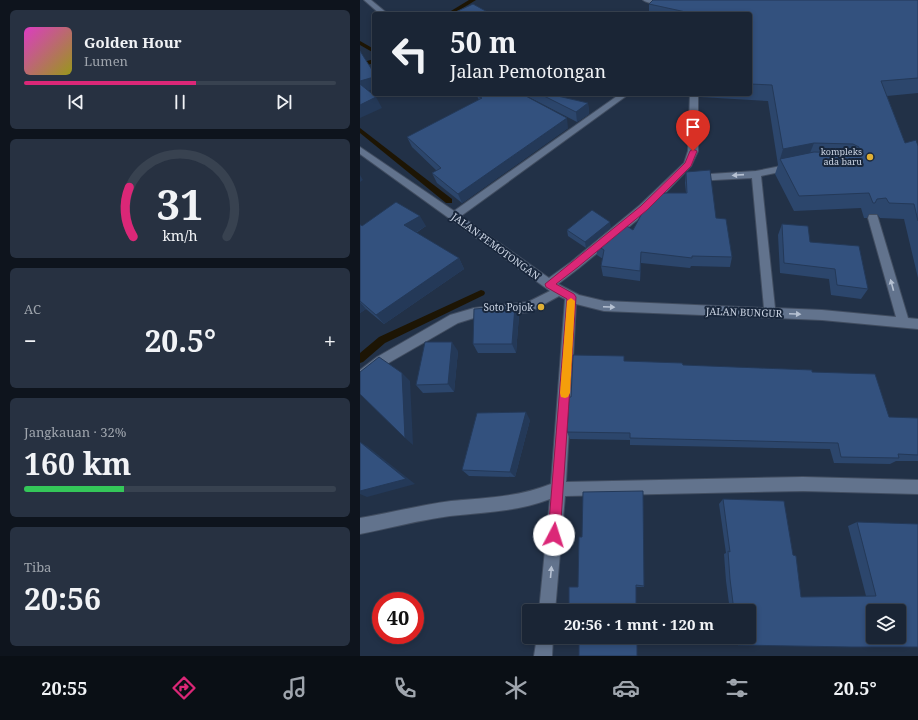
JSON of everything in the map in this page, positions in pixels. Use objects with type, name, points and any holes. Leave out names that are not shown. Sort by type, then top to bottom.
[{"type":"street","points":[[367,0],[382,12]]},
{"type":"street","points":[[646,0],[673,2]]},
{"type":"street","points":[[454,216],[622,96]]},
{"type":"street","points":[[360,378],[381,361],[454,319],[474,313],[530,307],[560,291],[576,265],[644,208],[688,164],[692,158],[694,96]]},
{"type":"street","points":[[567,122],[578,128]]},
{"type":"street","name":"JALAN PEMOTONGAN","points":[[360,150],[560,291]]},
{"type":"street","points":[[674,179],[756,174],[800,165]]},
{"type":"street","points":[[756,174],[770,313]]},
{"type":"street","points":[[873,218],[903,322]]},
{"type":"street","points":[[548,604],[558,489],[560,291]]},
{"type":"street","name":"JALAN BUNGUR","points":[[560,291],[586,303],[604,306],[770,313],[918,324]]},
{"type":"street","points":[[360,526],[450,509],[492,506],[537,497],[558,489],[803,484],[918,487]]},
{"type":"street","points":[[543,656],[544,644]]},
{"type":"building","points":[[653,0],[918,0],[918,78],[881,81],[905,143],[916,140],[918,146],[918,221],[914,204],[889,203],[886,198],[877,199],[875,203],[873,203],[869,193],[799,196],[780,159],[814,152],[853,153],[859,150],[859,147],[853,144],[814,143],[783,149],[772,85],[752,84],[752,12],[686,12],[649,4]]},
{"type":"building","points":[[473,4],[487,12],[455,12]]},
{"type":"building","points":[[360,51],[372,70],[372,78],[360,81]]},
{"type":"building","points":[[360,84],[372,94],[372,96],[376,97],[360,105]]},
{"type":"building","points":[[477,96],[526,96],[567,118],[458,194],[432,173],[441,168],[407,137],[482,98]]},
{"type":"building","points":[[544,96],[558,96],[588,103],[576,112]]},
{"type":"building","points":[[710,170],[716,218],[726,219],[732,257],[692,256],[692,258],[641,252],[640,271],[601,266],[604,250],[596,245],[622,223],[633,230],[649,200],[656,193],[687,193],[686,172]]},
{"type":"building","points":[[396,202],[420,216],[404,225],[459,258],[376,315],[360,301],[360,225],[362,226]]},
{"type":"building","points":[[592,210],[610,222],[585,242],[567,230]]},
{"type":"building","points":[[782,224],[808,226],[810,242],[859,246],[868,289],[837,285],[835,269],[784,263]]},
{"type":"building","points":[[515,306],[512,344],[473,344],[474,309]]},
{"type":"building","points":[[425,342],[452,342],[448,384],[416,385]]},
{"type":"building","points":[[573,355],[624,356],[624,361],[682,363],[683,365],[875,374],[889,417],[918,418],[918,455],[898,454],[899,458],[841,457],[838,443],[630,438],[630,433],[567,432],[569,397],[571,397]]},
{"type":"building","points":[[379,357],[402,373],[405,438],[360,394],[360,372]]},
{"type":"building","points":[[526,412],[510,472],[462,470],[477,413]]},
{"type":"building","points":[[360,442],[406,479],[360,491]]},
{"type":"building","points":[[643,491],[644,586],[636,585],[636,604],[569,604],[569,587],[578,587],[579,537],[582,537],[583,492]]},
{"type":"building","points":[[723,499],[784,501],[793,555],[796,556],[801,597],[876,596],[857,522],[918,524],[918,647],[738,645],[756,644],[756,604],[733,604],[728,551],[730,552]]},
{"type":"building","points":[[579,644],[637,644],[637,656],[579,656]]},
{"type":"waterway","points":[[452,12],[473,0]]},
{"type":"waterway","points":[[360,43],[372,50]]},
{"type":"waterway","points":[[360,65],[372,62]]},
{"type":"waterway","points":[[360,130],[449,201]]},
{"type":"waterway","points":[[360,359],[382,340],[481,293]]},
{"type":"slow traffic","points":[[565,393],[571,301]]},
{"type":"place","name":"kompleks ada baru","points":[[870,157]]},
{"type":"place","name":"Soto Pojok","points":[[541,307]]},
{"type":"route","points":[[554,535],[571,297],[549,284],[576,265],[644,208],[688,164],[692,158],[693,151]]}]
